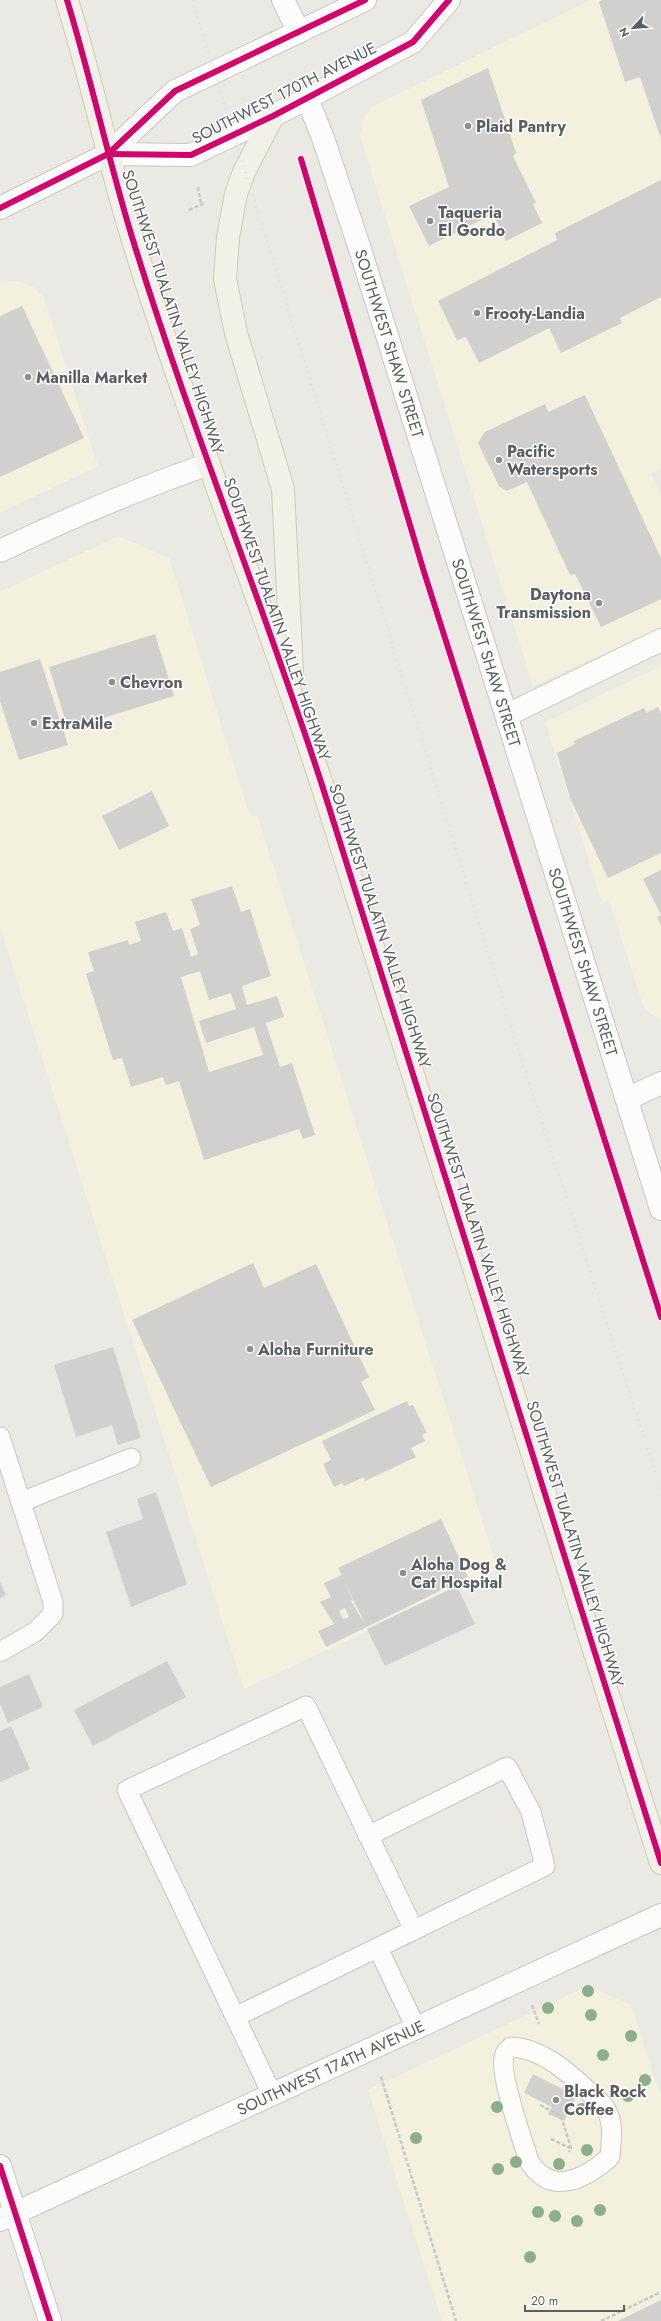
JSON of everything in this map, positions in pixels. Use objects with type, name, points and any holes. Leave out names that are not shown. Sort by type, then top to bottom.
[{"type":"main road","name":"SOUTHWEST TUALATIN VALLEY HIGHWAY","points":[[67,0],[84,57],[108,154],[164,335],[293,696],[494,1326],[661,1863]]},
{"type":"main road","points":[[273,116],[244,172],[236,194],[228,236],[225,279],[238,341],[283,489],[293,696]]},
{"type":"street","points":[[283,0],[299,32]]},
{"type":"street","name":"SOUTHWEST 170TH AVENUE","points":[[0,208],[108,154],[175,91],[365,0]]},
{"type":"street","name":"SOUTHWEST 170TH AVENUE","points":[[108,154],[191,155],[273,116],[413,42],[449,0]]},
{"type":"street","name":"SOUTHWEST SHAW STREET","points":[[307,98],[323,138],[358,243],[628,1099],[655,1169],[661,1209]]},
{"type":"street","points":[[0,551],[82,512],[144,487],[209,464]]},
{"type":"street","points":[[507,715],[661,640]]},
{"type":"street","points":[[628,1099],[661,1083]]},
{"type":"street","name":"SOUTHWEST 174TH AVENUE","points":[[7,2217],[661,1915]]},
{"type":"street","points":[[0,2166],[7,2217],[50,2321]]},
{"type":"lane","points":[[0,1437],[53,1602],[53,1614],[35,1632],[0,1652]]},
{"type":"lane","points":[[21,1502],[131,1458]]},
{"type":"lane","points":[[272,2094],[127,1790],[306,1706],[414,1930]]},
{"type":"lane","points":[[235,2017],[545,1866],[531,1812],[507,1767],[368,1836]]},
{"type":"lane","points":[[378,1948],[416,2028]]},
{"type":"lane","points":[[511,2047],[522,2047],[535,2053],[552,2062],[575,2079],[607,2110],[612,2134],[610,2156],[598,2167],[580,2178],[552,2181],[536,2171],[529,2160],[506,2084],[503,2063],[505,2054],[511,2047]]},
{"type":"path","points":[[189,210],[201,204],[198,187]]},
{"type":"path","points":[[531,2003],[543,2033],[535,2053]]},
{"type":"path","points":[[381,2077],[456,2321]]},
{"type":"path","points":[[533,2102],[561,2116],[571,2148],[558,2181]]},
{"type":"path","points":[[601,2321],[661,2292]]},
{"type":"shaded area","points":[[590,0],[661,0],[661,469],[651,474],[661,495],[661,628],[533,686],[360,136],[362,120],[372,107]]},
{"type":"shaded area","points":[[18,281],[33,287],[44,298],[98,466],[0,513],[0,282]]},
{"type":"shaded area","points":[[118,536],[169,558],[250,817],[257,815],[498,1570],[244,1689],[0,927],[0,592]]},
{"type":"shaded area","points":[[661,666],[661,1020],[648,1012],[643,1005],[609,900],[602,903],[545,722]]},
{"type":"shaded area","points":[[588,1986],[631,2005],[661,2097],[661,2321],[442,2321],[368,2090]]},
{"type":"building","points":[[602,0],[661,0],[661,139],[640,77],[625,82],[599,2]]},
{"type":"building","points":[[488,68],[516,153],[513,156],[536,203],[533,204],[542,223],[506,241],[493,214],[429,246],[409,206],[449,187],[421,100]]},
{"type":"building","points":[[661,180],[661,297],[620,318],[622,323],[561,353],[549,328],[479,363],[466,337],[457,340],[438,301],[557,240],[555,233]]},
{"type":"building","name":"Manilla Market","points":[[22,306],[84,438],[0,477],[0,316]]},
{"type":"building","points":[[585,395],[661,558],[661,599],[601,627],[575,574],[570,575],[527,482],[507,491],[499,486],[478,443],[485,432],[545,404],[548,412]]},
{"type":"building","name":"Chevron","points":[[155,634],[174,696],[68,729],[49,667]]},
{"type":"building","name":"ExtraMile","points":[[40,659],[68,745],[19,760],[0,701],[0,672]]},
{"type":"building","points":[[658,707],[661,714],[661,853],[608,878],[570,798],[557,753],[575,744],[574,741],[644,708],[646,713]]},
{"type":"building","points":[[152,791],[169,826],[119,850],[102,816]]},
{"type":"building","points":[[661,870],[661,915],[643,879]]},
{"type":"building","points":[[232,886],[241,912],[250,909],[271,976],[242,986],[247,1005],[277,996],[284,1017],[266,1023],[280,1067],[292,1063],[315,1135],[303,1139],[299,1129],[204,1160],[179,1081],[166,1085],[163,1077],[131,1087],[122,1058],[113,1060],[86,974],[94,971],[88,952],[128,940],[129,945],[141,941],[135,922],[166,912],[173,931],[182,928],[191,957],[198,954],[190,929],[200,925],[191,899]],"holes":[[[200,971],[209,1000],[231,993],[236,1009],[199,1021],[206,1043],[254,1027],[263,1055],[209,1072],[181,977]]]},
{"type":"building","points":[[661,915],[661,926],[657,917]]},
{"type":"building","name":"Aloha Furniture","points":[[253,1263],[264,1288],[316,1264],[369,1377],[361,1382],[375,1410],[211,1487],[132,1320]]},
{"type":"building","points":[[113,1347],[141,1438],[118,1445],[112,1425],[76,1437],[54,1365]]},
{"type":"building","points":[[407,1401],[409,1406],[413,1405],[427,1433],[422,1435],[425,1441],[411,1448],[416,1457],[365,1481],[364,1477],[344,1486],[342,1483],[334,1487],[323,1464],[331,1460],[322,1441]]},
{"type":"building","points":[[156,1492],[187,1584],[131,1607],[106,1532],[143,1519],[137,1499]]},
{"type":"building","name":"Aloha Dog & Cat Hospital","points":[[441,1519],[468,1577],[326,1647],[318,1631],[334,1624],[320,1602],[331,1597],[324,1583],[342,1575],[338,1568]],"holes":[[[344,1580],[365,1624],[351,1601],[353,1600]],[[345,1608],[349,1617],[343,1619],[339,1611]]]},
{"type":"building","points":[[0,1582],[6,1595],[0,1598]]},
{"type":"building","points":[[457,1586],[475,1624],[385,1666],[367,1629]]},
{"type":"building","points":[[167,1661],[186,1697],[93,1746],[74,1710]]},
{"type":"building","points":[[29,1674],[43,1707],[8,1723],[0,1704],[0,1687]]},
{"type":"building","points":[[11,1726],[30,1769],[0,1782],[0,1731]]},
{"type":"building","name":"Black Rock Coffee","points":[[533,2074],[562,2089],[565,2082],[580,2090],[564,2121],[548,2114],[552,2107],[524,2093]]},
{"type":"building","points":[[661,2300],[661,2321],[618,2321]]},
{"type":"railway","points":[[192,0],[523,1065],[661,1490]]},
{"type":"cycle path","points":[[67,0],[132,237],[177,375],[275,648],[322,785],[451,1188],[661,1863]]},
{"type":"cycle path","points":[[0,208],[108,154],[175,91],[365,0]]},
{"type":"cycle path","points":[[108,154],[191,155],[273,116],[413,42],[449,0]]},
{"type":"cycle path","points":[[301,159],[424,572],[661,1317]]},
{"type":"cycle path","points":[[0,2166],[50,2321]]},
{"type":"place","name":"Plaid Pantry","points":[[468,126]]},
{"type":"place","name":"Taqueria El Gordo","points":[[430,221]]},
{"type":"place","name":"Frooty-Landia","points":[[477,313]]},
{"type":"place","name":"Manilla Market","points":[[28,377]]},
{"type":"place","name":"Pacific Watersports","points":[[499,460]]},
{"type":"place","name":"Daytona Transmission","points":[[599,603]]},
{"type":"place","name":"Chevron","points":[[112,682]]},
{"type":"place","name":"ExtraMile","points":[[34,723]]},
{"type":"place","name":"Aloha Furniture","points":[[250,1349]]},
{"type":"place","name":"Aloha Dog & Cat Hospital","points":[[403,1573]]},
{"type":"place","name":"Black Rock Coffee","points":[[556,2100]]}]
